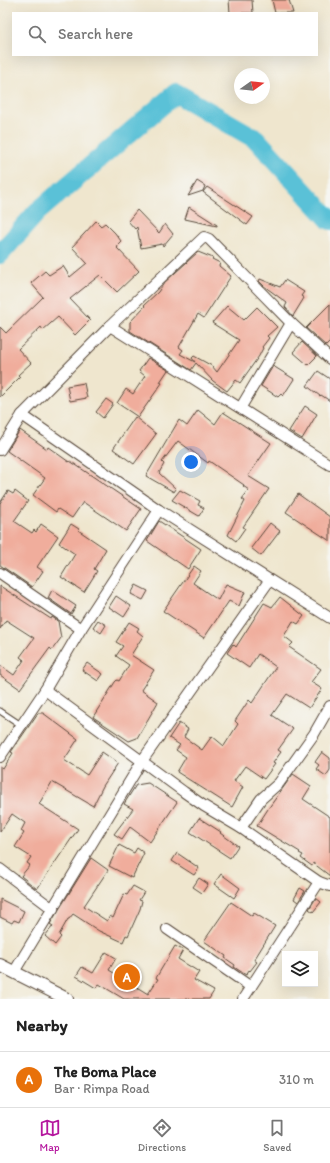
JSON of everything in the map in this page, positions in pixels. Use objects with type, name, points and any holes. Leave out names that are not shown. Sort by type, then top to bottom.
[{"type":"street","points":[[0,450],[22,415],[110,326],[204,237],[209,239],[330,359]]},
{"type":"street","points":[[241,407],[292,323]]},
{"type":"street","points":[[110,326],[241,407],[330,465]]},
{"type":"street","points":[[22,415],[158,510],[330,618]]},
{"type":"street","points":[[0,757],[45,690],[81,629],[158,510]]},
{"type":"street","points":[[0,573],[81,629]]},
{"type":"street","points":[[14,972],[142,761],[269,580]]},
{"type":"street","points":[[45,690],[204,806],[241,828],[319,882],[330,886]]},
{"type":"street","points":[[241,828],[261,799],[279,783],[314,734],[330,706]]},
{"type":"street","points":[[0,869],[53,909]]},
{"type":"street","points":[[243,999],[319,882]]},
{"type":"street","points":[[167,929],[251,987]]},
{"type":"street","points":[[0,965],[67,999]]},
{"type":"lane","points":[[0,710],[21,725]]},
{"type":"building","points":[[229,0],[252,0],[253,12],[230,12]]},
{"type":"building","points":[[272,0],[289,0],[293,12],[275,12]]},
{"type":"building","points":[[197,181],[205,186],[203,191],[188,196]]},
{"type":"building","points":[[207,187],[253,217],[247,225],[203,192]]},
{"type":"building","points":[[189,207],[217,225],[217,226],[185,219]]},
{"type":"building","points":[[137,210],[159,233],[165,224],[173,234],[163,246],[162,244],[141,248],[137,227],[135,229],[128,221]]},
{"type":"building","points":[[96,221],[101,226],[105,223],[115,233],[121,241],[117,245],[117,248],[139,271],[117,292],[100,275],[70,299],[90,320],[75,335],[58,317],[43,330],[41,327],[18,349],[31,363],[18,375],[20,377],[0,397],[0,327],[6,333],[43,297],[31,283],[45,271],[49,275],[63,266],[70,277],[87,263],[72,247]]},
{"type":"building","points":[[198,252],[213,258],[212,259],[220,263],[219,266],[231,276],[204,318],[198,314],[179,347],[183,350],[180,354],[195,362],[192,358],[194,356],[212,366],[217,372],[239,340],[212,323],[227,306],[244,320],[257,307],[277,327],[267,336],[269,338],[262,347],[263,348],[259,356],[240,383],[236,380],[227,391],[213,381],[196,363],[191,370],[130,331],[130,322],[145,306],[144,305],[158,292],[164,283]]},
{"type":"building","points":[[260,279],[280,287],[285,280],[304,292],[301,296],[304,298],[293,316],[285,307],[287,303],[264,286],[259,281]]},
{"type":"building","points":[[330,304],[330,342],[326,346],[306,328]]},
{"type":"building","points":[[302,342],[317,356],[308,365],[293,352]]},
{"type":"building","points":[[148,358],[168,370],[160,382],[162,383],[138,417],[117,403],[126,389],[133,394],[145,376],[139,371]]},
{"type":"building","points":[[273,366],[294,379],[283,396],[281,394],[278,397],[261,386]]},
{"type":"building","points":[[318,371],[330,379],[330,401],[321,395],[320,396],[307,386]]},
{"type":"building","points":[[84,383],[87,398],[70,401],[67,386]]},
{"type":"building","points":[[106,399],[113,404],[103,418],[96,412]]},
{"type":"building","points":[[305,406],[317,414],[302,439],[289,431]]},
{"type":"building","points":[[198,410],[215,424],[223,412],[271,443],[248,476],[269,489],[243,527],[245,528],[236,541],[228,535],[245,501],[242,499],[249,490],[243,486],[244,485],[209,461],[208,463],[178,441],[162,462],[164,464],[159,473],[176,489],[174,492],[146,476],[179,420],[187,426]]},
{"type":"building","points":[[135,417],[156,434],[134,464],[113,449]]},
{"type":"building","points":[[20,430],[47,449],[48,447],[69,462],[70,461],[141,509],[126,531],[83,502],[72,518],[58,509],[56,512],[33,495],[45,478],[7,451]]},
{"type":"building","points":[[180,490],[200,501],[198,505],[204,508],[199,516],[172,500]]},
{"type":"building","points":[[8,491],[13,494],[15,491],[28,501],[14,521],[32,533],[34,530],[36,532],[41,524],[58,536],[37,567],[43,571],[32,587],[0,565],[0,503]]},
{"type":"building","points":[[298,494],[330,517],[330,541],[286,512]]},
{"type":"building","points":[[159,521],[201,549],[188,569],[147,541]]},
{"type":"building","points":[[270,523],[280,531],[261,556],[251,548]]},
{"type":"building","points":[[71,524],[106,549],[94,569],[97,571],[84,592],[61,577],[75,554],[59,543]]},
{"type":"building","points":[[194,566],[201,571],[193,583],[218,600],[226,584],[245,592],[239,606],[229,601],[204,638],[163,611]]},
{"type":"building","points":[[136,585],[148,591],[143,600],[131,594]]},
{"type":"building","points":[[0,586],[51,619],[52,617],[58,621],[61,638],[52,650],[50,648],[20,689],[0,675],[0,665],[14,675],[24,660],[20,657],[34,638],[6,620],[0,629]]},
{"type":"building","points":[[52,590],[76,606],[71,614],[48,598]]},
{"type":"building","points":[[116,596],[131,606],[124,617],[109,607]]},
{"type":"building","points":[[280,597],[304,616],[298,624],[293,621],[284,636],[293,643],[289,647],[321,669],[311,682],[322,689],[309,708],[287,694],[272,715],[293,729],[278,750],[281,752],[273,763],[275,764],[264,779],[245,766],[234,781],[243,787],[232,807],[177,772],[186,757],[176,750],[180,745],[169,738],[179,723],[188,729],[184,737],[202,750],[212,736],[224,746],[238,724],[235,721],[249,700],[252,703],[276,667],[258,654],[249,668],[227,653],[233,644],[236,647],[264,603],[272,607]]},
{"type":"building","points":[[98,620],[106,625],[101,633],[93,627]]},
{"type":"building","points":[[129,622],[139,628],[137,631],[143,636],[131,655],[154,670],[141,690],[158,702],[137,738],[129,741],[93,717],[115,682],[117,680],[119,681],[129,665],[116,656],[123,646],[116,642]]},
{"type":"building","points":[[87,663],[103,674],[98,681],[82,670]]},
{"type":"building","points":[[38,713],[43,713],[78,739],[64,760],[87,775],[102,752],[118,763],[103,786],[93,806],[52,782],[39,804],[78,829],[37,889],[21,876],[30,865],[27,863],[31,857],[15,847],[24,833],[21,831],[25,823],[12,814],[0,832],[0,767],[3,769],[13,753],[11,752]]},
{"type":"building","points":[[322,752],[330,758],[330,770],[326,776],[316,769],[319,765],[315,762]]},
{"type":"building","points":[[293,774],[311,786],[303,799],[330,817],[330,876],[313,863],[312,866],[301,858],[303,855],[299,853],[300,852],[257,826]]},
{"type":"building","points":[[148,783],[177,802],[150,842],[130,827],[122,839],[114,834],[133,809],[124,804],[136,785]]},
{"type":"building","points":[[199,818],[221,832],[220,833],[238,846],[230,858],[190,832]]},
{"type":"building","points":[[119,845],[134,853],[137,848],[144,853],[132,878],[109,866]]},
{"type":"building","points":[[177,853],[199,868],[194,875],[172,861]]},
{"type":"building","points":[[91,858],[108,870],[84,906],[107,921],[110,916],[113,918],[124,894],[127,895],[133,886],[144,892],[139,900],[142,901],[140,909],[128,936],[126,935],[123,942],[99,931],[73,914],[68,919],[59,935],[61,937],[55,945],[45,936],[53,926],[50,924]]},
{"type":"building","points":[[221,874],[240,888],[234,898],[214,884]]},
{"type":"building","points":[[199,878],[208,884],[202,893],[193,887]]},
{"type":"building","points":[[300,888],[305,891],[298,902],[294,899]]},
{"type":"building","points":[[316,898],[321,902],[313,912],[309,909]]},
{"type":"building","points":[[0,899],[24,911],[19,922],[14,920],[12,923],[0,917]]},
{"type":"building","points":[[231,902],[252,916],[254,913],[275,926],[254,960],[257,962],[246,975],[234,967],[235,965],[225,958],[226,956],[204,941]]},
{"type":"building","points":[[175,946],[183,950],[178,959],[199,972],[194,980],[214,991],[209,999],[124,999],[99,984],[96,988],[76,976],[82,967],[93,973],[106,952],[116,958],[109,970],[148,994],[158,979],[156,978]]},
{"type":"waterway","points":[[0,254],[37,212],[176,93],[256,139],[330,220]]},
{"type":"place","name":"The Boma Place","points":[[127,977]]}]
